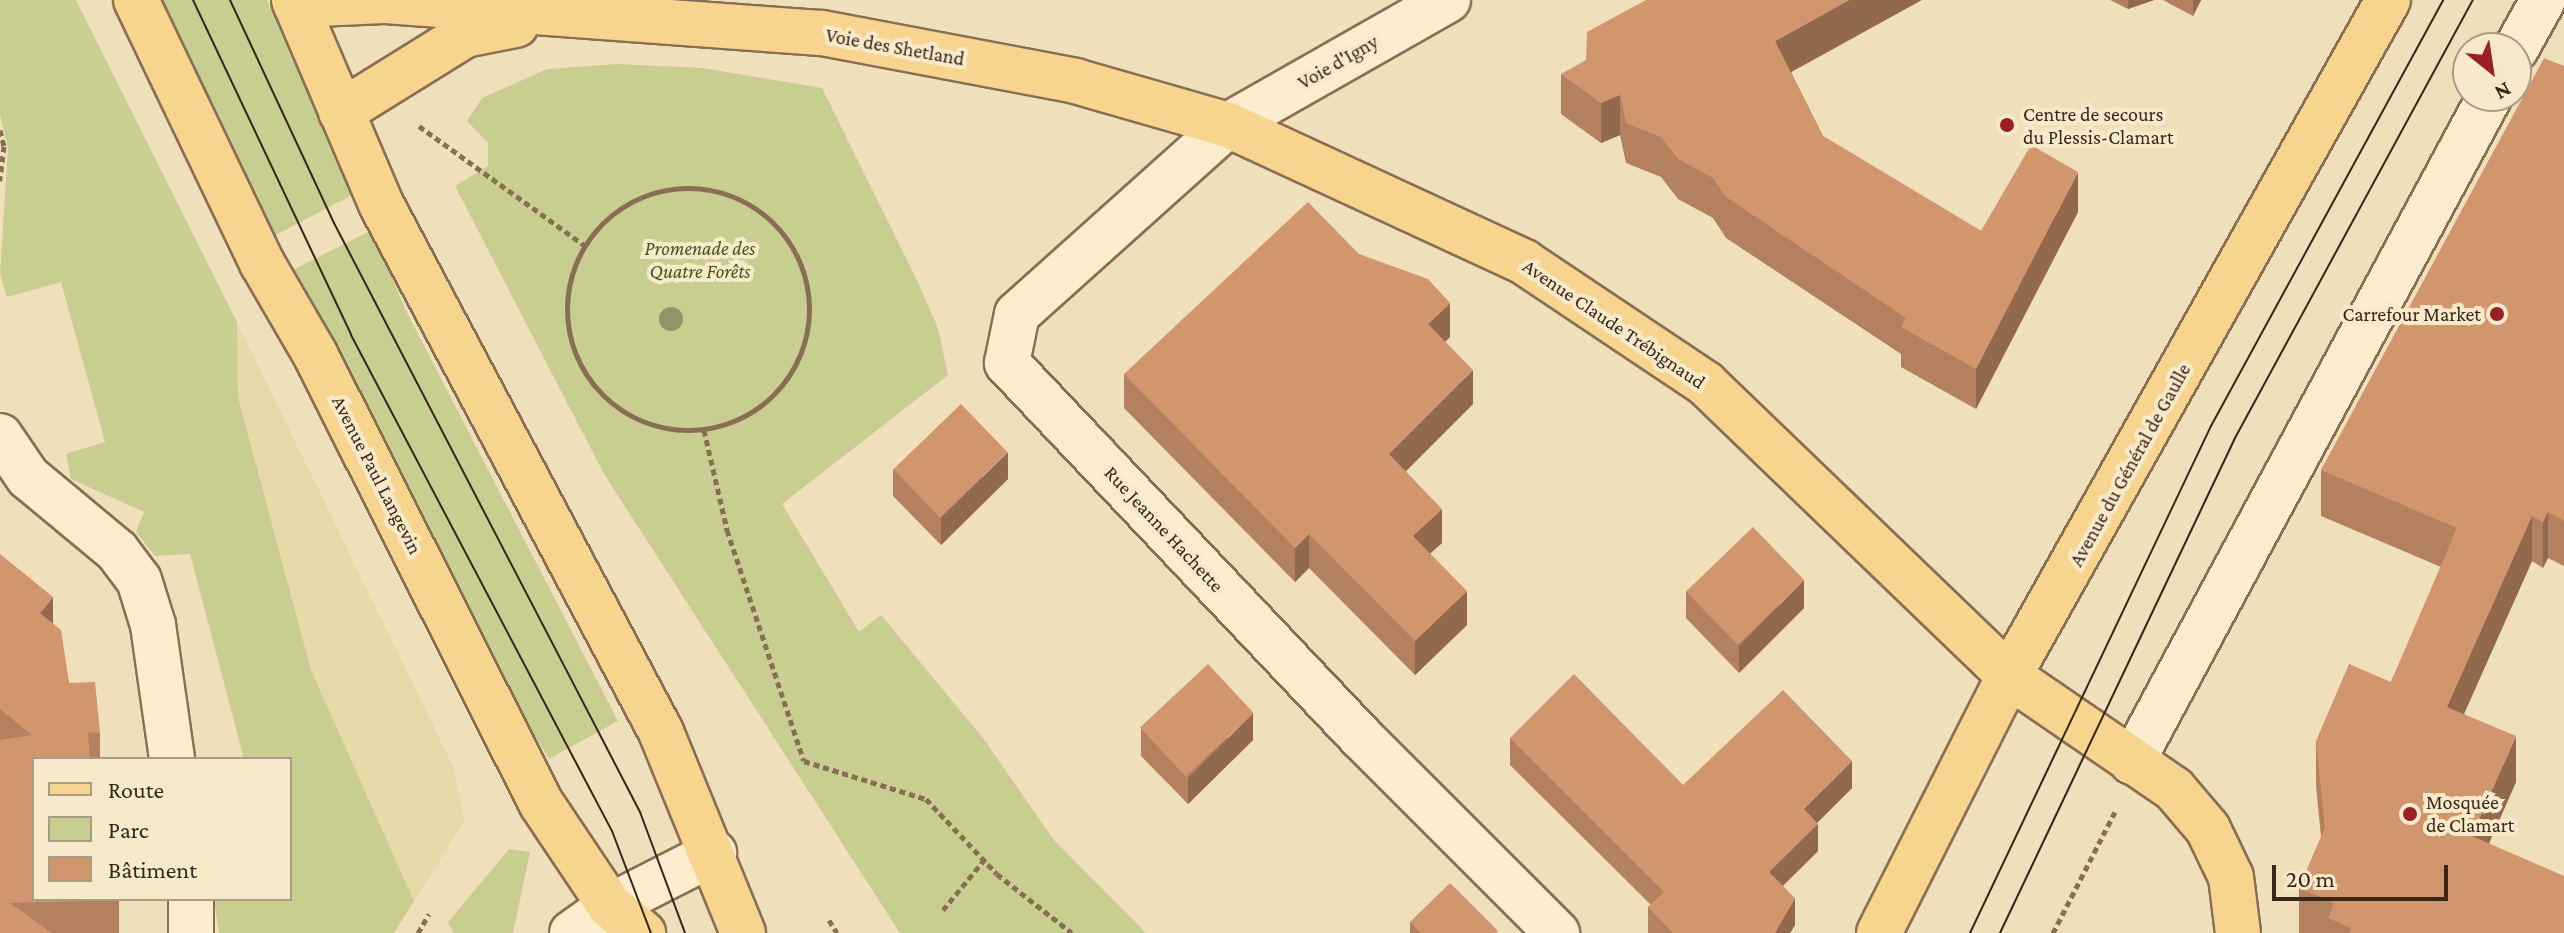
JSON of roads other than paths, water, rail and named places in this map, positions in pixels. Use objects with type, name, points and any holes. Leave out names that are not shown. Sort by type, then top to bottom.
[{"type":"main road","name":"Avenue Paul Langevin","points":[[136,0],[262,263],[322,368],[541,803],[610,906],[643,933]]},
{"type":"main road","name":"Avenue du Général de Gaulle","points":[[1879,933],[2009,676],[2388,0]]},
{"type":"main road","name":"Voie des Shetland","points":[[295,2],[384,1],[554,17],[822,33],[1075,81],[1228,125]]},
{"type":"main road","points":[[295,2],[381,204],[661,732],[714,853],[743,933]]},
{"type":"main road","name":"Voie des Shetland","points":[[341,112],[465,35],[554,17]]},
{"type":"main road","name":"Avenue Claude Trébignaud","points":[[1228,125],[1524,262],[1706,384],[2009,676],[2174,789],[2208,829],[2231,877],[2238,933]]},
{"type":"street","name":"Voie d'Igny","points":[[1228,125],[1448,0]]},
{"type":"street","points":[[2525,32],[2543,0]]},
{"type":"street","points":[[2132,762],[2481,112]]},
{"type":"street","name":"Rue Jeanne Hachette","points":[[1228,125],[1017,314],[1007,363],[1360,736],[1557,933]]},
{"type":"street","points":[[0,436],[28,477],[117,551],[139,580],[153,625],[172,757]]},
{"type":"street","points":[[572,933],[610,906],[714,853]]},
{"type":"street","points":[[191,901],[191,933]]},
{"type":"tram line","points":[[193,0],[351,335],[612,831],[651,933]]},
{"type":"tram line","points":[[230,0],[335,225],[640,812],[685,933]]},
{"type":"tram line","points":[[1970,933],[2211,426],[2443,0]]},
{"type":"tram line","points":[[2000,933],[2235,438],[2473,0]]},
{"type":"place","name":"Centre de secours du Plessis-Clamart","points":[[2007,125]]},
{"type":"place","name":"Carrefour Market","points":[[2497,314]]},
{"type":"place","name":"Mosquée de Clamart","points":[[2410,814]]},
{"type":"park label","name":"Promenade des Quatre Forêts","points":[[700,260]]}]
